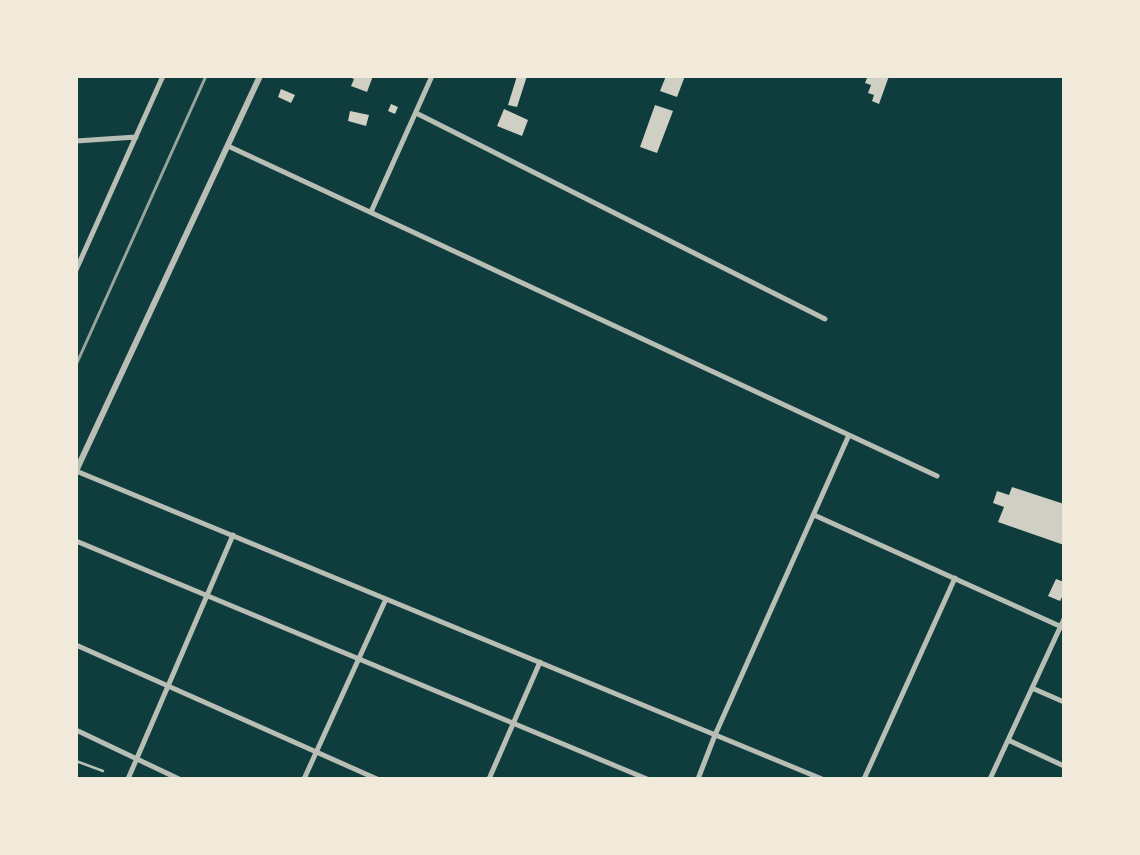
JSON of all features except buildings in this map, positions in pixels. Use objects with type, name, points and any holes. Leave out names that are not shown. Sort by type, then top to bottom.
[{"type":"street","points":[[76,270],[163,76]]},
{"type":"street","points":[[260,76],[76,471],[822,779]]},
{"type":"street","points":[[371,212],[432,76]]},
{"type":"street","points":[[416,113],[825,319]]},
{"type":"street","points":[[76,141],[136,137]]},
{"type":"street","points":[[228,146],[937,476]]},
{"type":"street","points":[[698,779],[715,734],[849,435]]},
{"type":"street","points":[[814,515],[1062,627]]},
{"type":"street","points":[[128,779],[233,536]]},
{"type":"street","points":[[76,541],[647,779]]},
{"type":"street","points":[[864,779],[956,578]]},
{"type":"street","points":[[304,779],[386,599]]},
{"type":"street","points":[[990,779],[1062,627],[1064,619]]},
{"type":"street","points":[[76,645],[377,779]]},
{"type":"street","points":[[490,779],[540,662]]},
{"type":"street","points":[[1032,688],[1064,702]]},
{"type":"street","points":[[76,730],[179,779]]},
{"type":"street","points":[[1008,740],[1064,766]]},
{"type":"lane","points":[[76,761],[103,771]]},
{"type":"railway","points":[[76,365],[206,76]]}]
